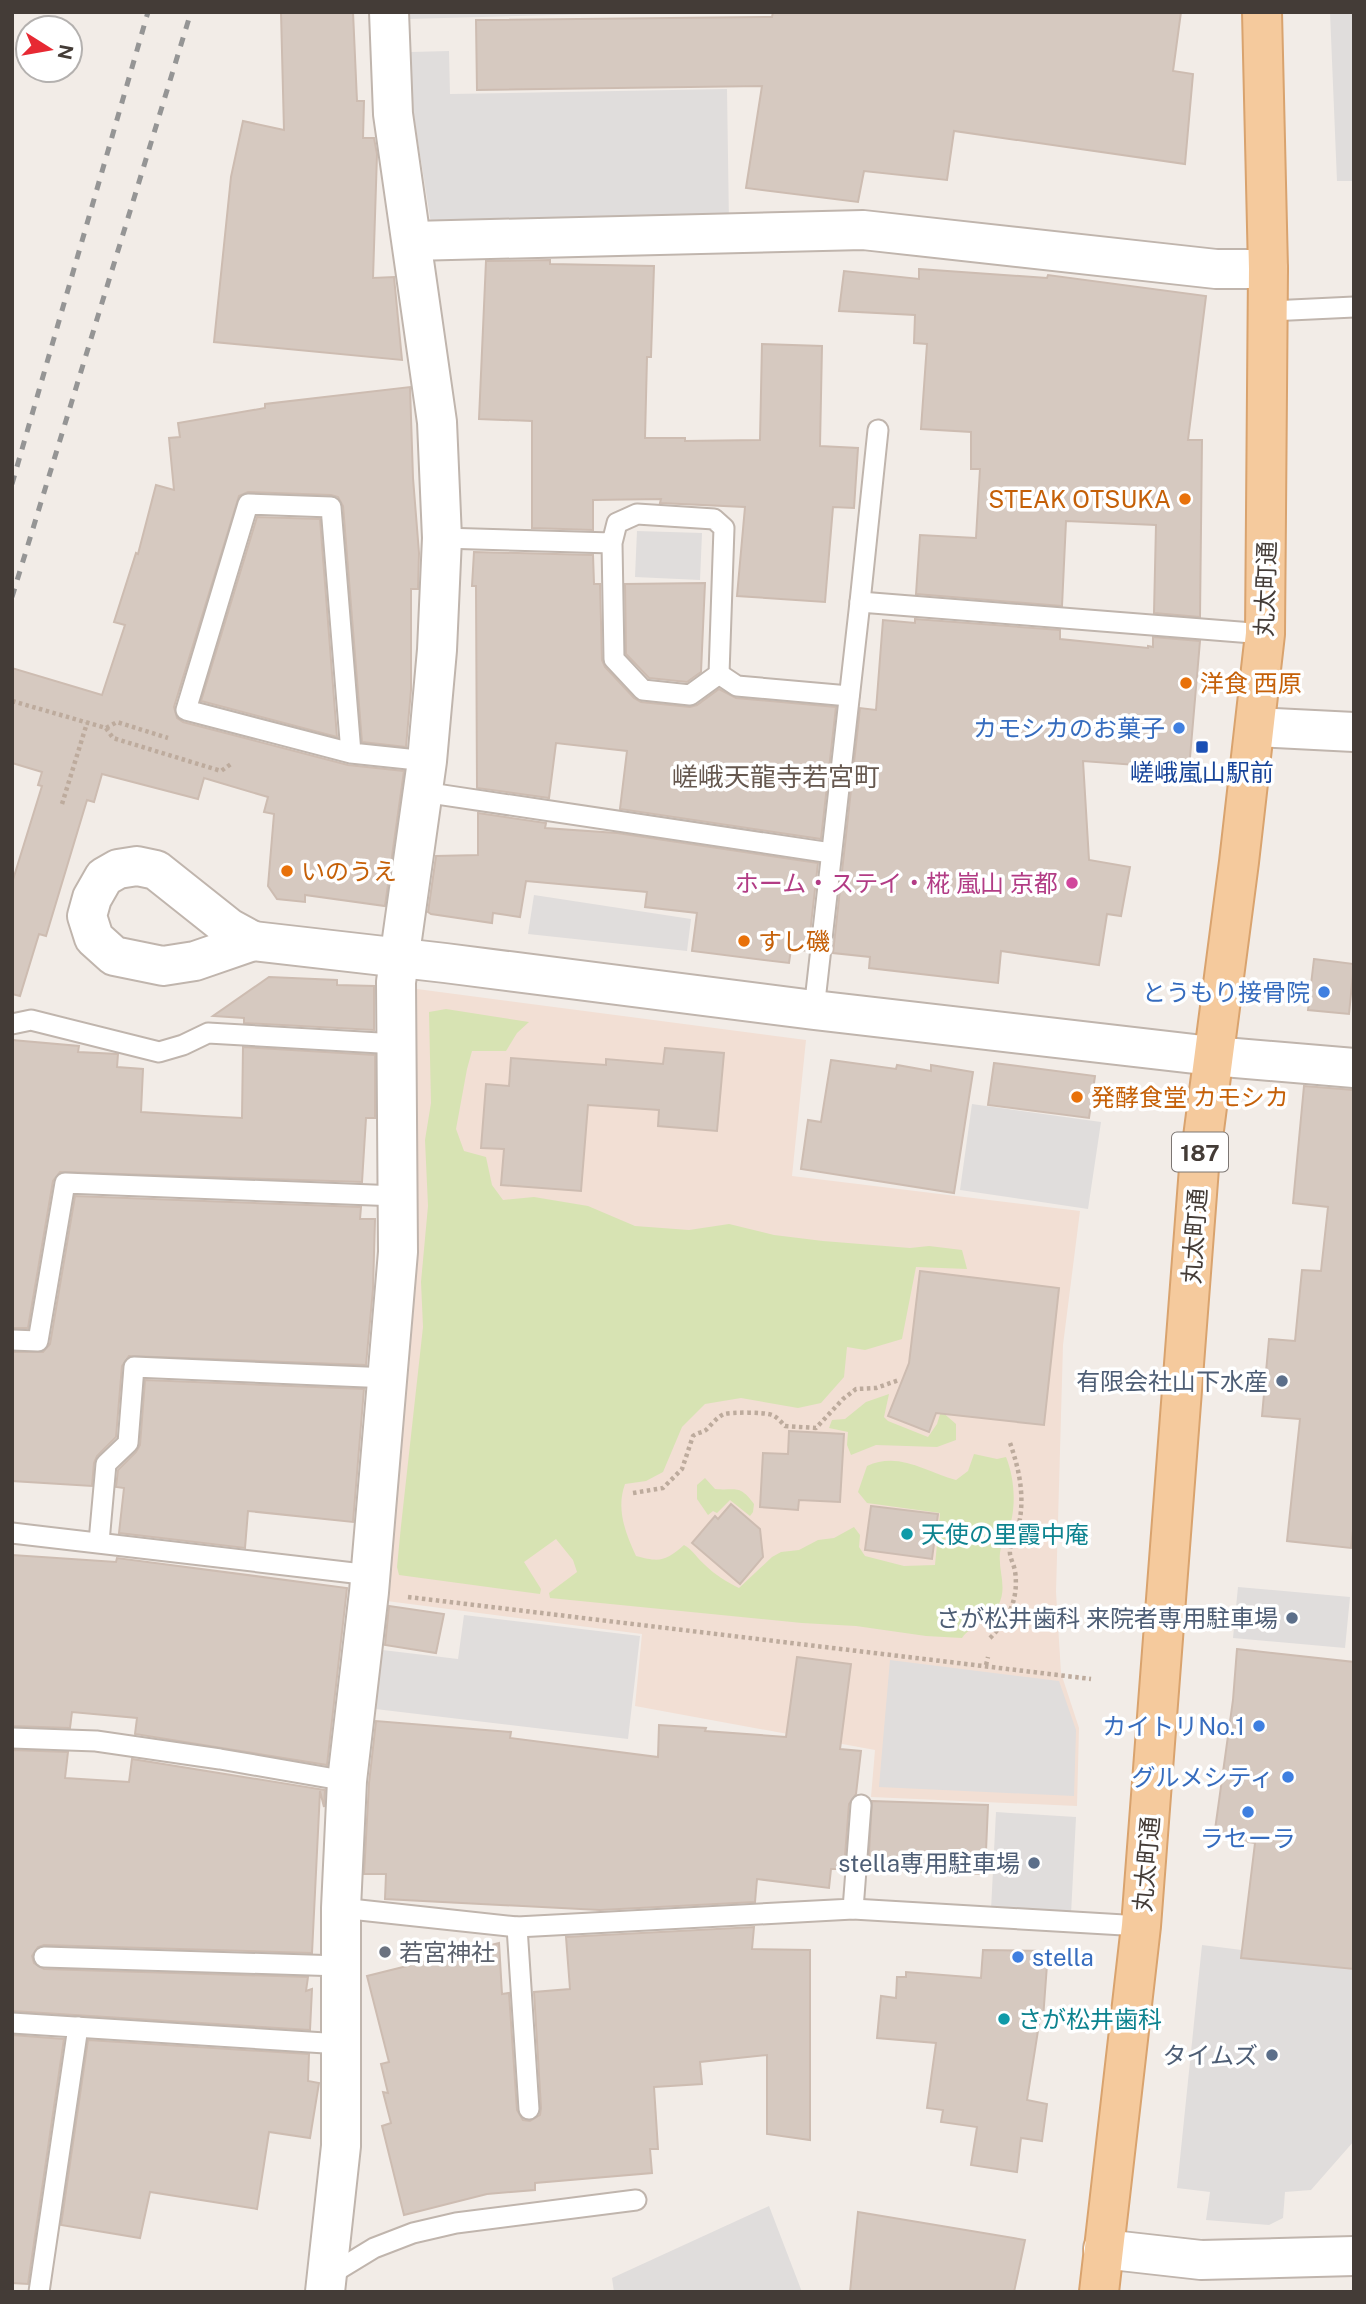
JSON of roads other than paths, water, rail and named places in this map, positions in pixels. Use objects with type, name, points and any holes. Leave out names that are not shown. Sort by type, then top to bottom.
[{"type":"main road","name":"丸太町通","points":[[1099,2292],[1141,1926],[1199,1168],[1265,634],[1268,269],[1262,12]]},
{"type":"street","points":[[327,2284],[341,2146],[341,1908],[347,1781],[363,1692],[398,1252],[396,982],[425,777],[437,650],[442,538],[437,422],[416,220],[389,12]]},
{"type":"street","points":[[416,220],[863,230],[1216,269],[1268,269]]},
{"type":"street","points":[[1255,727],[1354,732]]},
{"type":"street","points":[[253,942],[1213,1056],[1354,1068]]},
{"type":"street","points":[[1103,2249],[1201,2260],[1354,2256]]},
{"type":"lane","points":[[1268,311],[1354,307]]},
{"type":"lane","points":[[814,1010],[878,430]]},
{"type":"lane","points":[[351,753],[331,507],[248,504],[187,710],[351,753],[425,777],[831,853]]},
{"type":"lane","points":[[637,514],[714,519],[724,528],[719,674],[690,695],[643,690],[614,659],[612,543],[617,523],[637,514]]},
{"type":"lane","points":[[442,538],[612,543]]},
{"type":"lane","points":[[860,602],[1265,634]]},
{"type":"lane","points":[[719,674],[737,686],[849,696]]},
{"type":"lane","points":[[12,1024],[32,1020],[159,1052],[183,1045],[208,1033],[397,1044]]},
{"type":"lane","points":[[12,1340],[38,1341],[65,1183],[398,1196]]},
{"type":"lane","points":[[99,1542],[106,1464],[128,1443],[134,1367],[388,1378]]},
{"type":"lane","points":[[12,1533],[99,1542],[370,1584]]},
{"type":"lane","points":[[12,1738],[96,1741],[347,1781]]},
{"type":"lane","points":[[853,1909],[861,1805]]},
{"type":"lane","points":[[341,1908],[517,1927],[853,1909],[1141,1926]]},
{"type":"lane","points":[[517,1927],[529,2109]]},
{"type":"lane","points":[[44,1957],[341,1966]]},
{"type":"lane","points":[[12,2023],[341,2044]]},
{"type":"lane","points":[[39,2292],[78,2027]]},
{"type":"lane","points":[[327,2284],[374,2248],[413,2233],[456,2223],[636,2200]]},
{"type":"railway","points":[[12,484],[148,12]]},
{"type":"railway","points":[[12,597],[191,12]]},
{"type":"place","name":"STEAK OTSUKA","points":[[1185,499]]},
{"type":"place","name":"洋食 西原","points":[[1186,683]]},
{"type":"place","name":"カモシカのお菓子","points":[[1179,728]]},
{"type":"place","name":"嵯峨嵐山駅前","points":[[1202,747]]},
{"type":"place","name":"いのうえ","points":[[287,871]]},
{"type":"place","name":"ホーム・ステイ・椛 嵐山 京都","points":[[1072,883]]},
{"type":"place","name":"すし磯","points":[[744,941]]},
{"type":"place","name":"とうもり接骨院","points":[[1324,992]]},
{"type":"place","name":"発酵食堂 カモシカ","points":[[1077,1097]]},
{"type":"place","name":"有限会社山下水産","points":[[1282,1381]]},
{"type":"place","name":"天使の里霞中庵","points":[[907,1534]]},
{"type":"place","name":"さが松井歯科 来院者専用駐車場","points":[[1292,1618]]},
{"type":"place","name":"カイトリNo.1","points":[[1259,1726]]},
{"type":"place","name":"グルメシティ","points":[[1288,1777]]},
{"type":"place","name":"ラセーラ","points":[[1248,1812]]},
{"type":"place","name":"stella専用駐車場","points":[[1034,1863]]},
{"type":"place","name":"若宮神社","points":[[385,1952]]},
{"type":"place","name":"stella","points":[[1018,1957]]},
{"type":"place","name":"さが松井歯科","points":[[1004,2019]]},
{"type":"place","name":"タイムズ","points":[[1272,2055]]},
{"type":"district","name":"嵯峨天龍寺若宮町","points":[[776,776]]}]
